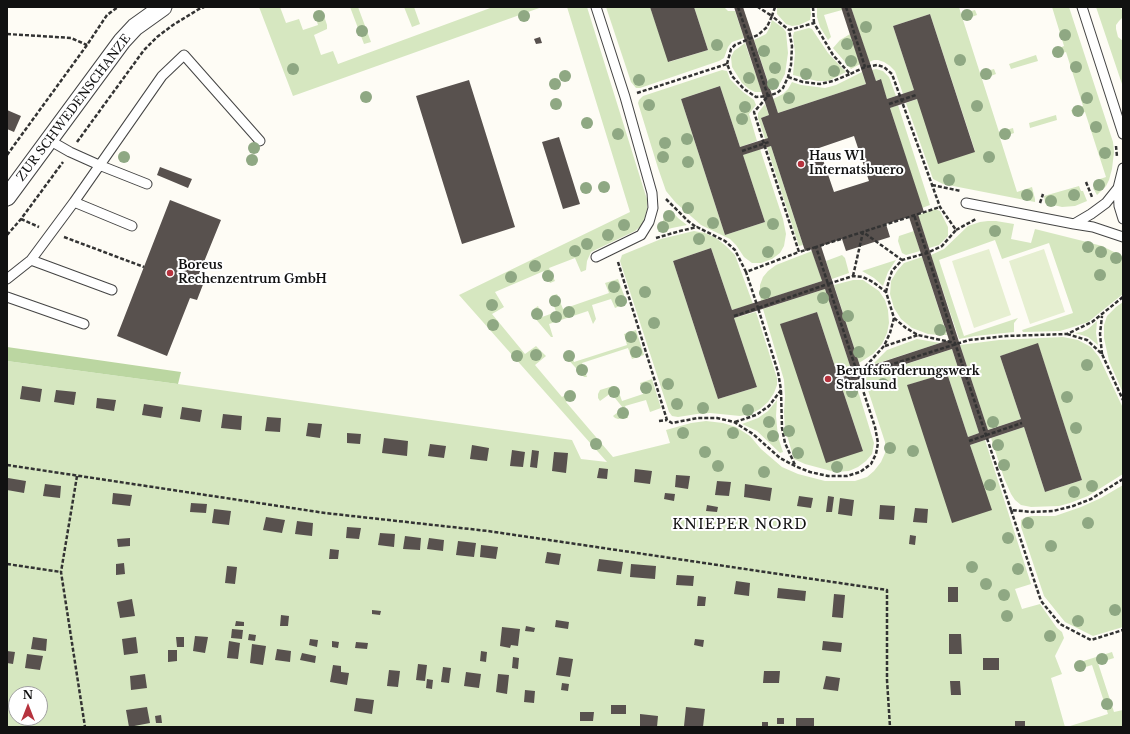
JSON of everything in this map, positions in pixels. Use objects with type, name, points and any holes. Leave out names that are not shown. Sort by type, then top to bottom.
[{"type":"street","name":"ZUR SCHWEDENSCHANZE","points":[[7,198],[12,181],[49,140],[122,41],[135,27],[162,7]]},
{"type":"lane","points":[[596,7],[625,97],[652,193],[653,208],[649,222],[641,235],[596,257]]},
{"type":"lane","points":[[1082,7],[1123,134]]},
{"type":"lane","points":[[7,279],[31,260],[74,202],[162,76],[184,55],[260,142]]},
{"type":"lane","points":[[49,140],[70,152],[147,184]]},
{"type":"lane","points":[[1123,168],[1118,188],[1119,206],[1123,219]]},
{"type":"lane","points":[[1074,224],[1106,203],[1118,188]]},
{"type":"lane","points":[[74,202],[132,226]]},
{"type":"lane","points":[[966,203],[1093,227],[1123,237]]},
{"type":"lane","points":[[31,260],[112,290]]},
{"type":"lane","points":[[7,296],[84,324]]},
{"type":"path","points":[[7,155],[107,15],[118,7]]},
{"type":"path","points":[[7,235],[70,152],[144,50],[157,37],[173,25],[198,8],[204,7]]},
{"type":"path","points":[[738,7],[768,96]]},
{"type":"path","points":[[758,7],[772,16],[789,30],[792,46],[788,77],[783,88],[777,93],[768,96],[756,97],[732,76],[727,64],[731,49],[735,45],[758,35],[767,27],[772,16],[775,7]]},
{"type":"path","points":[[813,7],[814,23],[833,54],[850,74]]},
{"type":"path","points":[[846,7],[865,67]]},
{"type":"path","points":[[789,30],[814,23]]},
{"type":"path","points":[[7,34],[71,38],[87,45]]},
{"type":"path","points":[[633,94],[727,64]]},
{"type":"path","points":[[788,77],[803,82],[820,84],[834,82],[865,67],[877,65],[884,67],[892,74],[940,207],[956,230],[942,246],[927,253],[902,260],[892,271],[886,292],[894,318],[890,333],[884,346],[858,375]]},
{"type":"path","points":[[889,104],[916,95]]},
{"type":"path","points":[[768,96],[754,112],[799,252]]},
{"type":"path","points":[[1115,140],[1117,155],[1116,160]]},
{"type":"path","points":[[742,151],[769,142]]},
{"type":"path","points":[[1086,182],[1093,202]]},
{"type":"path","points":[[932,185],[962,191]]},
{"type":"path","points":[[1039,206],[1043,194]]},
{"type":"path","points":[[664,196],[688,221],[725,241],[735,250],[746,272],[778,372],[781,390],[782,428],[785,443],[795,466]]},
{"type":"path","points":[[746,272],[799,252],[940,207]]},
{"type":"path","points":[[914,215],[955,344],[1012,510],[1041,601],[1060,624],[1090,640],[1123,630]]},
{"type":"path","points":[[20,219],[144,267]]},
{"type":"path","points":[[653,239],[680,230],[697,227]]},
{"type":"path","points":[[863,232],[902,260]]},
{"type":"path","points":[[853,276],[863,232]]},
{"type":"path","points":[[659,421],[667,420],[672,423],[698,418],[717,418],[734,422],[753,434],[780,458],[810,472],[828,476],[847,476],[860,472],[871,464],[876,454],[878,443],[875,427],[816,247]]},
{"type":"path","points":[[617,259],[667,420]]},
{"type":"path","points":[[734,316],[853,276],[863,277],[873,282],[886,292]]},
{"type":"path","points":[[1066,334],[1083,327],[1102,315],[1123,298]]},
{"type":"path","points":[[1102,315],[1100,334],[1102,354],[1123,400]]},
{"type":"path","points":[[894,318],[906,328],[918,335],[955,344]]},
{"type":"path","points":[[840,381],[969,340],[1006,336],[1066,334],[1087,340],[1102,354]]},
{"type":"path","points":[[884,346],[918,335]]},
{"type":"path","points":[[734,422],[756,415],[769,406],[781,390]]},
{"type":"path","points":[[969,440],[1022,423]]},
{"type":"path","points":[[7,465],[325,513],[488,531],[887,590],[887,680],[890,727]]},
{"type":"path","points":[[77,476],[61,572],[85,727]]},
{"type":"path","points":[[1012,510],[1032,512],[1054,511],[1073,506],[1090,499],[1123,480]]},
{"type":"path","points":[[7,564],[61,572]]},
{"type":"green space","points":[[259,7],[280,7],[286,23],[299,19],[303,30],[318,25],[314,12],[322,10],[327,29],[314,35],[321,55],[333,51],[338,64],[493,7],[542,7],[293,96]]},
{"type":"green space","points":[[350,7],[358,7],[371,42],[364,44]]},
{"type":"green space","points":[[404,7],[414,7],[420,24],[412,27]]},
{"type":"green space","points":[[567,7],[587,7],[647,199],[645,217],[641,226],[635,231],[591,252],[587,261],[586,270],[581,272],[575,258],[549,268],[555,281],[550,283],[544,271],[495,292],[504,307],[492,314],[525,354],[536,346],[546,356],[535,365],[562,397],[572,390],[575,394],[566,402],[613,457],[670,443],[666,430],[691,423],[706,421],[723,423],[736,427],[750,436],[761,449],[782,467],[798,474],[825,481],[855,481],[867,477],[881,462],[885,453],[885,442],[864,378],[952,349],[979,433],[968,437],[947,373],[908,385],[991,510],[970,445],[985,440],[1031,584],[1015,589],[1022,609],[1040,604],[1057,628],[1062,632],[1064,638],[1055,656],[1062,674],[1051,678],[1065,727],[7,727],[7,361],[572,440],[581,459],[607,462],[459,295],[630,212]]},
{"type":"green space","points":[[606,7],[650,7],[669,62],[708,50],[694,7],[724,7],[728,11],[735,11],[744,38],[732,42],[728,47],[724,58],[719,61],[640,88],[636,88],[631,82]]},
{"type":"green space","points":[[777,7],[810,7],[810,20],[799,25],[792,26],[786,24],[777,14]]},
{"type":"green space","points":[[817,7],[841,7],[842,10],[824,15],[831,37],[828,40],[820,27],[817,17]]},
{"type":"green space","points":[[851,7],[959,7],[961,14],[975,10],[977,15],[963,20],[980,73],[994,69],[996,74],[982,79],[999,132],[1013,128],[1014,133],[1000,138],[1017,192],[1032,187],[1035,202],[943,184],[933,179],[906,103],[917,99],[975,151],[930,14],[893,26],[914,90],[903,94],[895,71],[890,66],[878,60],[869,62]]},
{"type":"green space","points":[[1052,7],[1069,7],[1113,142],[1114,152],[1109,180],[1106,186],[1097,195],[1093,188],[1096,187],[1094,181],[1106,177],[1085,112],[1073,115],[1071,110],[1083,106],[1066,52],[1054,56],[1052,51],[1064,46]]},
{"type":"green space","points":[[1096,7],[1119,7],[1123,11],[1123,17],[1116,25],[1116,29],[1118,37],[1123,41],[1123,87]]},
{"type":"green space","points":[[772,20],[786,32],[788,53],[785,74],[778,87],[771,91],[754,40],[766,34]]},
{"type":"green space","points":[[809,28],[812,29],[828,53],[846,72],[828,81],[817,81],[793,75],[795,53],[794,32]]},
{"type":"green space","points":[[850,34],[860,64],[851,69],[833,48],[840,40]]},
{"type":"green space","points":[[745,43],[762,92],[755,92],[749,89],[742,83],[732,67],[731,57],[734,51]]},
{"type":"green space","points":[[1036,55],[1038,61],[1011,69],[1009,64]]},
{"type":"green space","points":[[876,69],[883,71],[889,77],[896,96],[887,99],[880,79],[876,81],[872,70]]},
{"type":"green space","points":[[722,70],[727,71],[730,79],[743,92],[754,100],[756,105],[749,114],[757,141],[740,147],[720,86],[681,99],[725,235],[765,222],[743,155],[760,149],[783,219],[786,234],[784,246],[780,253],[772,259],[761,263],[752,263],[744,257],[730,239],[701,225],[676,203],[666,191],[638,103],[643,96]]},
{"type":"green space","points":[[862,72],[866,84],[778,113],[773,99],[783,94],[792,82],[801,85],[825,88],[836,85]]},
{"type":"green space","points":[[765,104],[769,115],[761,118],[768,138],[765,139],[758,118],[758,113]]},
{"type":"green space","points":[[898,105],[930,205],[922,208],[890,108]]},
{"type":"green space","points":[[1056,115],[1057,120],[1030,128],[1029,123]]},
{"type":"green space","points":[[771,146],[803,245],[799,246],[767,147]]},
{"type":"green space","points":[[1079,186],[1087,201],[1075,206],[1062,207],[1045,203],[1044,196]]},
{"type":"green space","points":[[935,209],[940,211],[948,227],[948,236],[939,245],[929,248],[918,215]]},
{"type":"green space","points":[[671,210],[687,225],[658,232],[663,221],[665,211]]},
{"type":"green space","points":[[988,221],[1014,224],[1011,239],[1031,243],[1035,229],[1102,246],[1116,253],[1123,257],[1123,294],[1088,322],[1060,331],[1023,332],[1022,330],[1073,313],[1049,243],[1002,259],[995,240],[939,260],[964,336],[1018,318],[1014,323],[1014,332],[959,339],[931,255],[944,249],[968,226]]},
{"type":"green space","points":[[694,231],[705,233],[716,238],[735,255],[753,304],[732,310],[711,248],[673,261],[718,399],[757,387],[734,318],[756,312],[777,378],[777,385],[774,393],[768,402],[760,409],[750,414],[740,416],[710,413],[678,417],[672,416],[669,412],[620,261],[622,255],[661,239]]},
{"type":"green space","points":[[914,231],[920,251],[906,255],[902,253],[898,241],[899,236]]},
{"type":"green space","points":[[989,249],[1011,315],[974,328],[952,261]]},
{"type":"green space","points":[[1044,249],[1065,312],[1030,324],[1009,261]]},
{"type":"green space","points":[[812,251],[822,281],[761,301],[760,285],[763,277],[768,271],[776,265]]},
{"type":"green space","points":[[842,255],[845,258],[849,273],[832,279],[826,261]]},
{"type":"green space","points":[[922,257],[947,335],[928,334],[912,328],[901,319],[894,308],[890,294],[891,281],[904,263]]},
{"type":"green space","points":[[896,260],[888,272],[883,286],[874,278],[862,271]]},
{"type":"green space","points":[[618,279],[627,303],[615,308],[611,299],[592,305],[596,319],[593,324],[588,311],[549,324],[553,337],[551,337],[534,317],[533,311],[538,306],[542,317],[556,312],[551,296],[557,294],[563,309],[609,293],[605,283]]},
{"type":"green space","points":[[853,280],[863,280],[879,291],[885,300],[888,310],[889,323],[887,333],[882,344],[873,354],[859,363],[834,285]]},
{"type":"green space","points":[[825,289],[852,372],[838,376],[817,312],[781,324],[863,451],[841,385],[855,381],[874,443],[872,454],[866,461],[849,471],[835,472],[805,464],[794,459],[785,429],[784,380],[763,309]]},
{"type":"green space","points":[[1123,302],[1123,393],[1109,361],[1104,338],[1104,325],[1107,316]]},
{"type":"green space","points":[[1097,321],[1096,333],[1098,345],[1088,337],[1075,333],[1088,329]]},
{"type":"green space","points":[[636,330],[644,355],[632,359],[628,348],[582,363],[587,377],[584,377],[565,356],[566,352],[570,350],[574,362],[627,345],[624,334]]},
{"type":"green space","points":[[1063,337],[1078,340],[1091,347],[1099,357],[1123,408],[1123,474],[1088,496],[1070,503],[1059,506],[1031,507],[1021,505],[1011,494],[1004,478],[991,438],[1024,427],[1045,492],[1082,480],[1038,344],[1000,356],[1021,419],[988,430],[960,345],[999,340]]},
{"type":"green space","points":[[917,339],[940,343],[872,365],[887,350]]},
{"type":"green space","points":[[7,347],[181,372],[178,384],[7,361]]},
{"type":"green space","points":[[652,379],[661,408],[650,412],[646,400],[625,406],[628,418],[618,419],[613,416],[623,408],[611,393],[600,401],[598,398],[600,390],[613,386],[617,387],[622,401],[643,394],[640,383]]},
{"type":"green space","points":[[777,400],[776,416],[778,437],[783,452],[780,453],[757,431],[742,424],[758,418],[768,411]]},
{"type":"green space","points":[[1123,485],[1123,627],[1093,636],[1065,622],[1044,596],[1021,527],[1021,520],[1031,516],[1055,516],[1101,498]]},
{"type":"green space","points":[[1112,652],[1114,658],[1098,663],[1114,712],[1123,710],[1123,727],[1067,727],[1108,714],[1092,665],[1076,670],[1074,664]]},
{"type":"building","points":[[650,7],[694,7],[708,50],[668,62]]},
{"type":"building","points":[[734,7],[743,7],[778,113],[866,84],[841,7],[851,7],[876,81],[881,79],[887,99],[914,90],[893,26],[930,14],[975,152],[938,164],[917,99],[890,108],[924,212],[918,214],[960,345],[988,430],[1021,419],[1000,356],[1038,343],[1082,480],[1045,492],[1024,427],[970,445],[992,510],[952,523],[907,385],[947,373],[968,437],[979,433],[952,349],[841,385],[863,451],[826,463],[780,324],[817,312],[838,376],[852,372],[825,289],[734,318],[757,387],[718,399],[673,261],[711,248],[732,310],[822,281],[811,249],[805,251],[771,146],[743,155],[765,222],[725,235],[681,99],[720,86],[740,147],[768,138],[761,118],[769,115]],"holes":[[[854,136],[869,181],[834,192],[819,148]],[[909,217],[949,340],[861,369],[821,246],[842,239],[846,251],[890,237],[886,224]]]},
{"type":"building","points":[[540,37],[542,43],[536,44],[534,39]]},
{"type":"building","points":[[469,80],[515,227],[462,244],[416,96]]},
{"type":"building","points":[[7,110],[21,116],[14,132],[7,129]]},
{"type":"building","points":[[559,137],[580,204],[563,209],[542,142]]},
{"type":"building","points":[[160,167],[192,179],[188,188],[157,175]]},
{"type":"building","name":"Boreus Rechenzentrum GmbH","points":[[170,200],[221,220],[197,279],[204,282],[197,300],[190,298],[167,356],[117,336]]},
{"type":"building","points":[[22,386],[42,389],[40,402],[20,399]]},
{"type":"building","points":[[56,390],[76,392],[74,405],[54,402]]},
{"type":"building","points":[[97,398],[116,400],[114,411],[96,408]]},
{"type":"building","points":[[144,404],[163,407],[161,418],[142,415]]},
{"type":"building","points":[[182,407],[202,410],[200,422],[180,419]]},
{"type":"building","points":[[223,414],[242,416],[241,430],[221,428]]},
{"type":"building","points":[[267,417],[281,418],[280,432],[265,431]]},
{"type":"building","points":[[308,423],[322,424],[320,438],[306,436]]},
{"type":"building","points":[[347,433],[361,434],[360,444],[347,443]]},
{"type":"building","points":[[384,438],[408,441],[407,456],[382,453]]},
{"type":"building","points":[[430,444],[446,446],[444,458],[428,456]]},
{"type":"building","points":[[472,445],[489,448],[487,461],[470,459]]},
{"type":"building","points":[[512,450],[525,452],[523,467],[510,466]]},
{"type":"building","points":[[532,450],[539,451],[537,468],[530,467]]},
{"type":"building","points":[[554,452],[568,453],[566,473],[552,471]]},
{"type":"building","points":[[599,468],[608,469],[607,479],[597,478]]},
{"type":"building","points":[[635,469],[652,471],[650,484],[634,482]]},
{"type":"building","points":[[676,475],[690,476],[688,489],[675,487]]},
{"type":"building","points":[[8,478],[26,481],[24,493],[7,490]]},
{"type":"building","points":[[717,481],[731,482],[729,496],[715,495]]},
{"type":"building","points":[[45,484],[61,486],[60,498],[43,496]]},
{"type":"building","points":[[745,484],[772,488],[770,501],[744,497]]},
{"type":"building","points":[[113,493],[132,495],[130,506],[112,504]]},
{"type":"building","points":[[665,493],[675,494],[674,501],[664,499]]},
{"type":"building","points":[[799,496],[813,498],[811,508],[797,506]]},
{"type":"building","points":[[828,496],[834,497],[832,512],[826,512]]},
{"type":"building","points":[[840,498],[854,500],[852,516],[838,514]]},
{"type":"building","points":[[191,503],[207,504],[206,513],[190,512]]},
{"type":"building","points":[[707,505],[718,507],[717,512],[706,511]]},
{"type":"building","points":[[880,505],[895,506],[894,520],[879,519]]},
{"type":"building","points":[[915,508],[928,509],[927,523],[913,522]]},
{"type":"building","points":[[214,509],[231,511],[229,525],[212,523]]},
{"type":"building","points":[[266,517],[285,520],[282,533],[263,530]]},
{"type":"building","points":[[297,521],[313,523],[312,536],[295,534]]},
{"type":"building","points":[[347,527],[361,528],[359,539],[346,538]]},
{"type":"building","points":[[380,533],[395,534],[394,547],[378,545]]},
{"type":"building","points":[[910,535],[916,536],[915,545],[909,544]]},
{"type":"building","points":[[405,536],[421,538],[420,550],[403,549]]},
{"type":"building","points":[[130,538],[130,546],[118,547],[117,539]]},
{"type":"building","points":[[429,538],[444,540],[443,551],[427,549]]},
{"type":"building","points":[[458,541],[476,543],[474,557],[456,555]]},
{"type":"building","points":[[481,545],[498,547],[496,559],[480,557]]},
{"type":"building","points":[[330,549],[339,550],[338,559],[329,559]]},
{"type":"building","points":[[547,552],[561,554],[559,565],[545,563]]},
{"type":"building","points":[[599,559],[623,562],[621,574],[597,571]]},
{"type":"building","points":[[124,563],[125,574],[116,575],[116,564]]},
{"type":"building","points":[[631,564],[656,566],[655,579],[630,577]]},
{"type":"building","points":[[227,566],[237,567],[235,584],[225,583]]},
{"type":"building","points":[[677,575],[694,576],[693,586],[676,585]]},
{"type":"building","points":[[736,581],[750,583],[749,596],[734,594]]},
{"type":"building","points":[[948,587],[958,587],[958,602],[948,602]]},
{"type":"building","points":[[778,588],[806,591],[805,601],[777,598]]},
{"type":"building","points":[[834,594],[845,595],[843,618],[832,617]]},
{"type":"building","points":[[698,596],[706,597],[705,606],[697,606]]},
{"type":"building","points":[[132,599],[135,616],[120,618],[117,602]]},
{"type":"building","points":[[372,610],[381,611],[380,615],[372,614]]},
{"type":"building","points":[[281,615],[289,616],[288,626],[280,626]]},
{"type":"building","points":[[556,620],[569,622],[568,629],[555,627]]},
{"type":"building","points":[[236,621],[244,622],[244,626],[235,626]]},
{"type":"building","points":[[526,626],[535,628],[534,632],[525,631]]},
{"type":"building","points":[[502,627],[520,629],[518,646],[511,645],[510,648],[500,646]]},
{"type":"building","points":[[232,629],[243,630],[242,639],[231,638]]},
{"type":"building","points":[[249,634],[256,635],[255,641],[248,640]]},
{"type":"building","points":[[949,634],[961,634],[962,654],[949,654]]},
{"type":"building","points":[[195,636],[208,637],[205,653],[193,651]]},
{"type":"building","points":[[33,637],[47,639],[46,651],[31,649]]},
{"type":"building","points":[[136,637],[138,653],[124,655],[122,639]]},
{"type":"building","points":[[176,637],[184,637],[184,647],[177,647]]},
{"type":"building","points":[[310,639],[318,640],[317,647],[309,645]]},
{"type":"building","points":[[695,639],[704,640],[703,647],[694,645]]},
{"type":"building","points":[[229,641],[240,643],[238,659],[227,658]]},
{"type":"building","points":[[332,641],[339,642],[338,648],[332,647]]},
{"type":"building","points":[[823,641],[842,643],[841,652],[822,650]]},
{"type":"building","points":[[356,642],[368,643],[367,649],[355,648]]},
{"type":"building","points":[[252,644],[266,646],[263,665],[250,663]]},
{"type":"building","points":[[277,649],[291,651],[290,662],[275,660]]},
{"type":"building","points":[[168,650],[177,650],[177,661],[168,662]]},
{"type":"building","points":[[7,651],[15,652],[13,664],[7,663]]},
{"type":"building","points":[[481,651],[487,652],[486,662],[480,661]]},
{"type":"building","points":[[302,653],[316,656],[315,663],[300,660]]},
{"type":"building","points":[[27,654],[43,656],[40,670],[25,668]]},
{"type":"building","points":[[513,657],[519,658],[518,669],[512,668]]},
{"type":"building","points":[[559,657],[573,659],[570,677],[556,675]]},
{"type":"building","points":[[983,658],[999,658],[999,670],[983,670]]},
{"type":"building","points":[[418,664],[427,665],[425,681],[416,680]]},
{"type":"building","points":[[333,665],[341,666],[341,672],[349,673],[347,685],[330,682]]},
{"type":"building","points":[[443,667],[451,668],[449,683],[441,682]]},
{"type":"building","points":[[389,670],[400,671],[398,687],[387,686]]},
{"type":"building","points":[[764,671],[780,671],[779,683],[763,683]]},
{"type":"building","points":[[466,672],[481,674],[479,688],[464,686]]},
{"type":"building","points":[[145,674],[147,688],[131,690],[130,676]]},
{"type":"building","points":[[498,674],[509,675],[507,694],[496,692]]},
{"type":"building","points":[[826,676],[840,678],[838,691],[823,689]]},
{"type":"building","points":[[427,679],[433,680],[432,689],[426,688]]},
{"type":"building","points":[[950,681],[960,681],[961,695],[951,695]]},
{"type":"building","points":[[562,683],[569,684],[568,691],[561,690]]},
{"type":"building","points":[[525,690],[535,691],[534,703],[524,702]]},
{"type":"building","points":[[356,698],[374,700],[372,714],[354,711]]},
{"type":"building","points":[[611,705],[626,705],[626,714],[611,714]]},
{"type":"building","points":[[147,707],[150,723],[129,727],[126,710]]},
{"type":"building","points":[[686,707],[705,709],[703,727],[684,726]]},
{"type":"building","points":[[580,712],[594,712],[593,721],[580,721]]},
{"type":"building","points":[[640,714],[658,716],[657,727],[640,726]]},
{"type":"building","points":[[161,715],[162,723],[156,723],[155,716]]},
{"type":"building","points":[[777,718],[784,718],[784,724],[777,724]]},
{"type":"building","points":[[796,718],[814,718],[814,727],[796,727]]},
{"type":"building","points":[[1015,721],[1025,721],[1025,727],[1015,727]]},
{"type":"building","points":[[762,722],[768,722],[768,727],[762,727]]},
{"type":"place","name":"Haus W1 Internatsbuero","points":[[801,164]]},
{"type":"place","name":"Boreus Rechenzentrum GmbH","points":[[170,273]]},
{"type":"place","name":"Berufsförderungswerk Stralsund","points":[[828,379]]},
{"type":"district","name":"KNIEPER NORD","points":[[740,525]]}]
